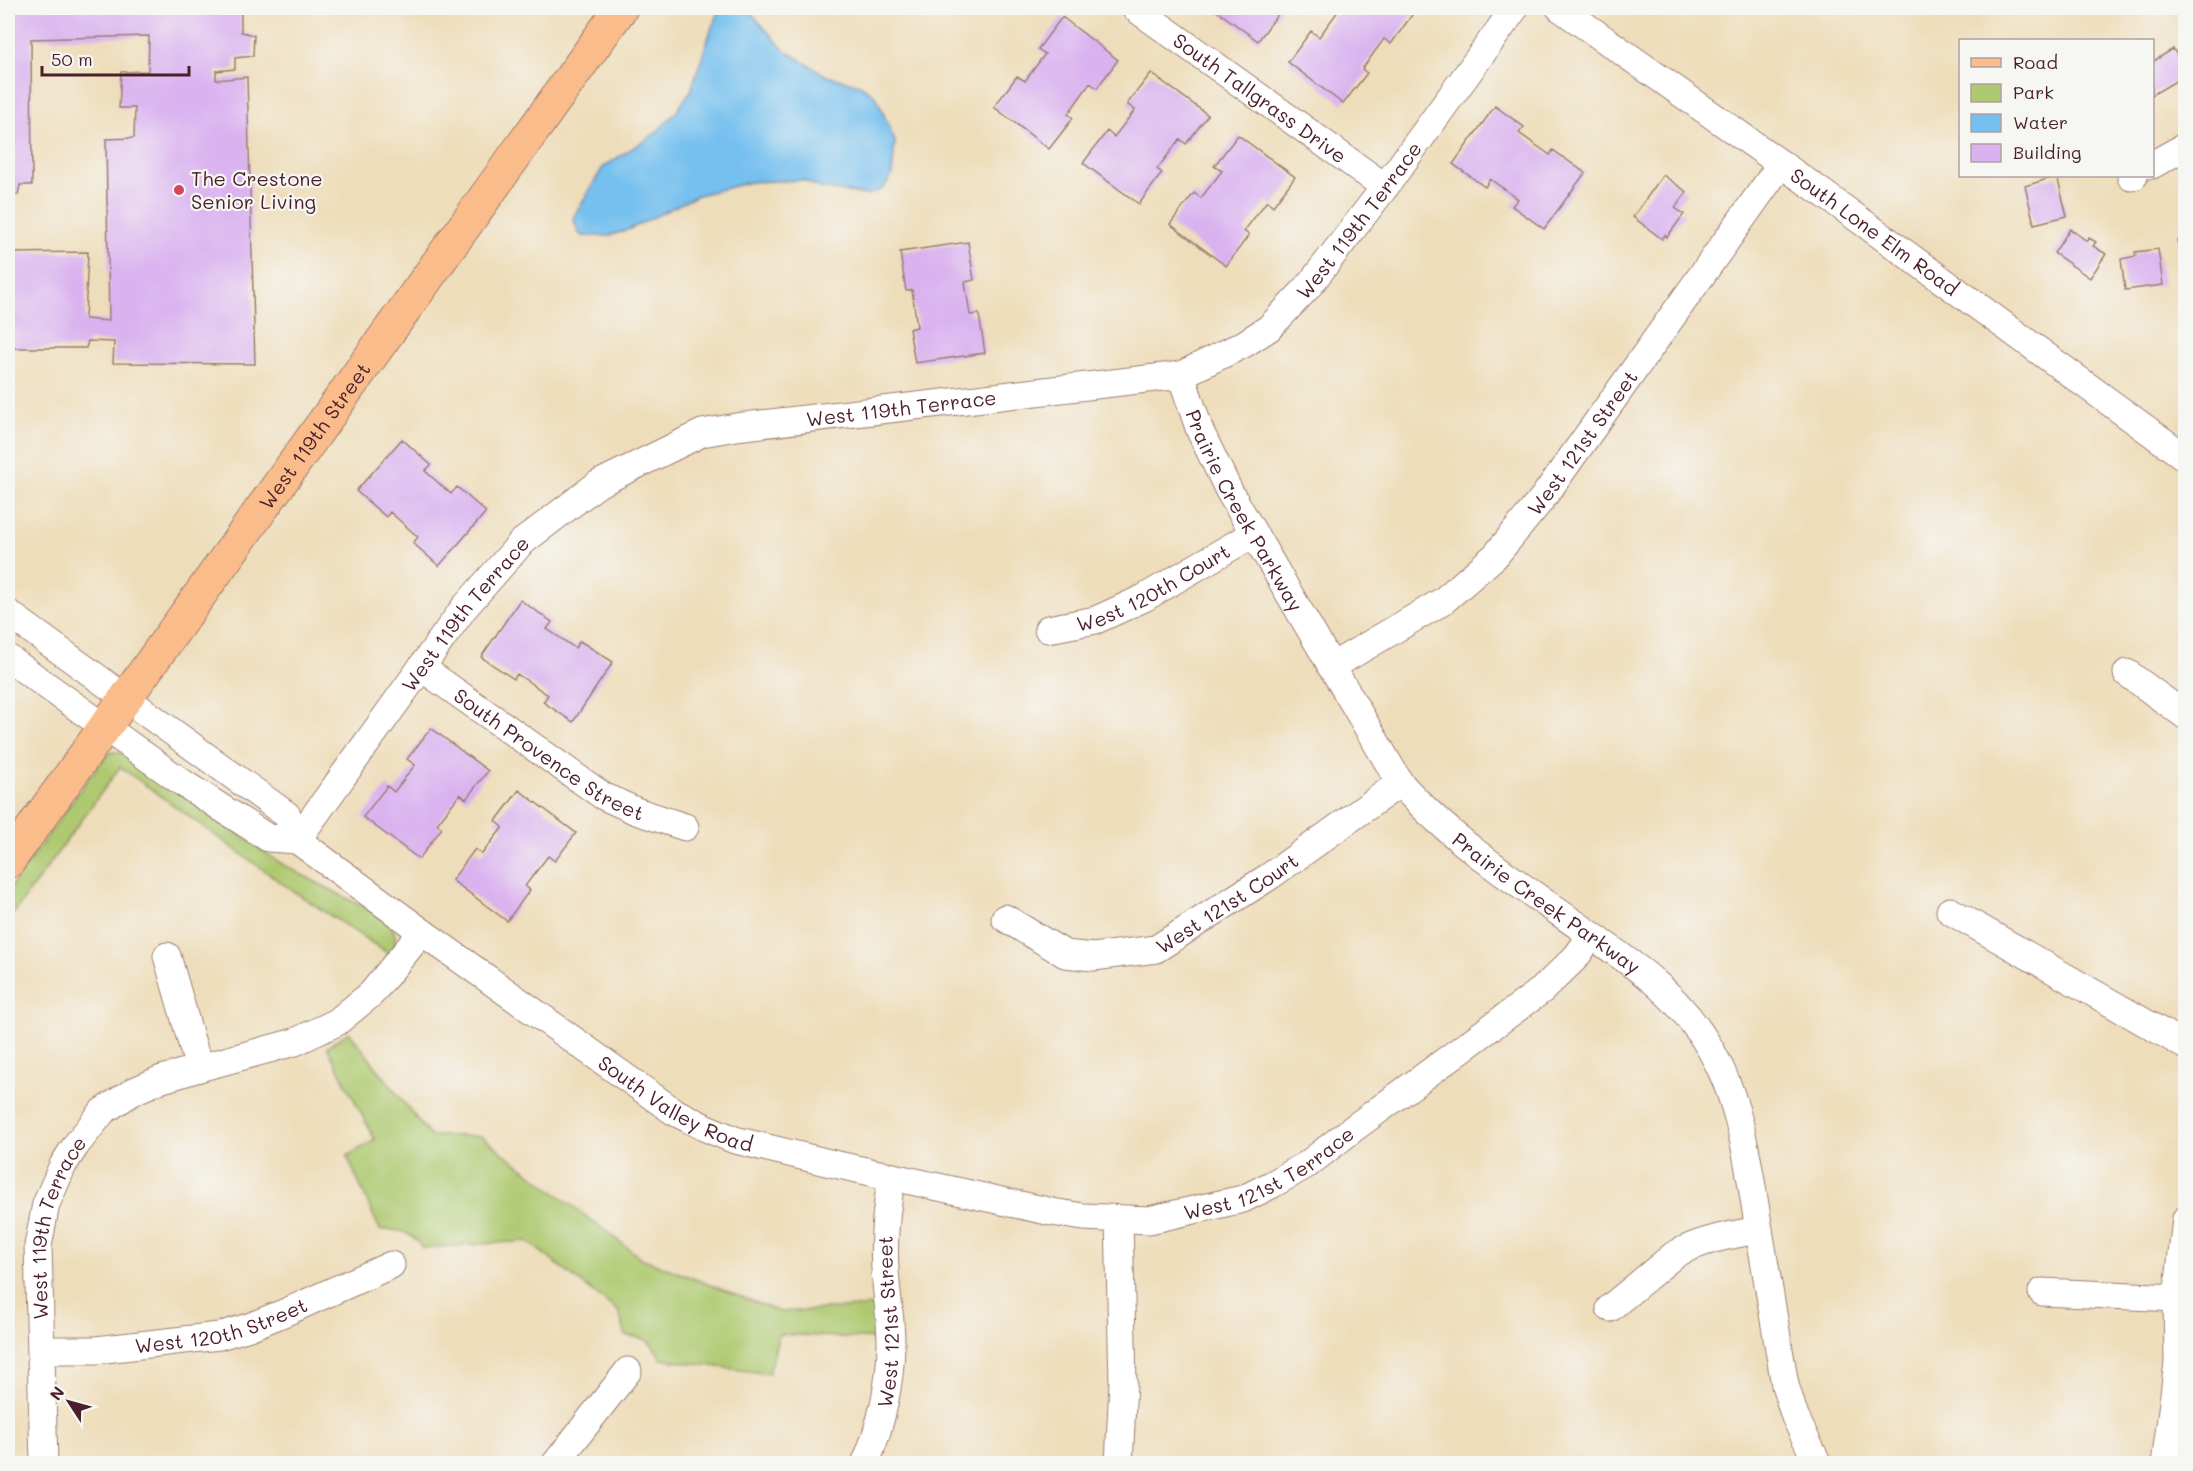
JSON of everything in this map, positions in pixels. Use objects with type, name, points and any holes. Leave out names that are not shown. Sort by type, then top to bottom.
[{"type":"main road","name":"West 119th Street","points":[[8,862],[621,8]]},
{"type":"street","name":"South Tallgrass Drive","points":[[1135,8],[1385,187]]},
{"type":"street","name":"West 119th Terrace","points":[[297,840],[464,608],[521,543],[598,484],[702,433],[736,427],[1181,375],[1244,345],[1269,327],[1308,287],[1385,187],[1515,8]]},
{"type":"street","name":"South Lone Elm Road","points":[[1560,8],[1781,164],[2186,458]]},
{"type":"street","points":[[2154,164],[2186,146]]},
{"type":"street","name":"West 121st Street","points":[[1331,667],[1443,601],[1496,556],[1542,499],[1781,164]]},
{"type":"street","name":"Prairie Creek Parkway","points":[[1181,375],[1200,431],[1215,465],[1400,783],[1444,827],[1622,957],[1664,991],[1683,1010],[1711,1048],[1722,1068],[1738,1112],[1785,1385],[1800,1428],[1818,1464]]},
{"type":"street","name":"West 120th Court","points":[[1048,629],[1096,620],[1144,598],[1254,534]]},
{"type":"street","name":"South Valley Road","points":[[8,614],[287,815],[297,840],[664,1104],[706,1128],[735,1140],[892,1177],[1052,1212],[1119,1220]]},
{"type":"street","points":[[8,658],[183,783],[268,838],[297,840]]},
{"type":"street","name":"South Provence Street","points":[[422,668],[603,796],[636,811],[685,827]]},
{"type":"street","points":[[2127,673],[2186,716]]},
{"type":"street","name":"West 121st Court","points":[[1005,918],[1065,954],[1093,957],[1156,949],[1270,876],[1400,783]]},
{"type":"street","points":[[1950,911],[2186,1046]]},
{"type":"street","name":"West 119th Terrace","points":[[44,1462],[38,1246],[46,1204],[63,1165],[76,1145],[103,1111],[115,1101],[134,1091],[159,1080],[295,1042],[337,1022],[371,994],[422,932]]},
{"type":"street","name":"West 121st Terrace","points":[[1119,1220],[1149,1220],[1243,1198],[1308,1164],[1542,990],[1576,957],[1591,936]]},
{"type":"street","points":[[167,956],[199,1068]]},
{"type":"street","name":"West 121st Street","points":[[865,1464],[889,1374],[891,1342],[884,1241],[892,1177]]},
{"type":"street","points":[[2165,1464],[2178,1363],[2177,1298],[2186,1219]]},
{"type":"street","points":[[1119,1220],[1124,1463]]},
{"type":"street","points":[[1610,1308],[1683,1250],[1709,1240],[1760,1230]]},
{"type":"street","name":"West 120th Street","points":[[42,1350],[96,1350],[219,1336],[249,1327],[391,1265]]},
{"type":"street","points":[[2042,1292],[2177,1298]]},
{"type":"street","points":[[555,1464],[628,1371]]},
{"type":"green space","points":[[111,752],[123,753],[285,866],[377,914],[392,927],[394,932],[395,942],[392,956],[293,891],[120,767],[8,921],[8,891],[99,764]]},
{"type":"green space","points":[[349,1032],[430,1136],[481,1136],[641,1258],[780,1312],[875,1306],[878,1339],[779,1334],[769,1374],[661,1359],[647,1341],[638,1337],[626,1336],[619,1312],[527,1241],[422,1248],[414,1238],[404,1232],[380,1230],[347,1156],[375,1140],[327,1047]]},
{"type":"water","points":[[721,8],[747,8],[784,50],[827,76],[860,85],[876,96],[895,141],[892,175],[883,189],[867,195],[820,188],[803,180],[751,182],[698,195],[630,229],[609,236],[582,236],[573,218],[603,167],[655,134],[677,111],[691,90],[712,27]]},
{"type":"building","name":"The Crestone Senior Living","points":[[8,8],[241,8],[241,32],[254,35],[253,56],[235,58],[235,69],[216,71],[216,80],[247,77],[255,364],[113,363],[114,342],[88,341],[86,348],[8,348],[8,253],[88,252],[85,319],[109,321],[106,139],[134,138],[135,108],[119,108],[121,72],[148,71],[149,36],[31,39],[32,185],[20,185],[18,195],[8,194]]},
{"type":"building","points":[[1213,8],[1278,8],[1281,10],[1258,41]]},
{"type":"building","points":[[1336,8],[1402,8],[1412,15],[1391,44],[1384,39],[1362,69],[1367,73],[1343,104],[1288,62],[1311,31],[1319,37],[1339,10]]},
{"type":"building","points":[[1062,17],[1118,60],[1097,88],[1090,83],[1068,114],[1073,118],[1049,149],[994,107],[1017,76],[1025,81],[1045,54],[1038,49]]},
{"type":"building","points":[[2173,49],[2186,68],[2186,75],[2154,94],[2154,61]]},
{"type":"building","points":[[1151,73],[1208,115],[1186,144],[1180,139],[1157,169],[1162,173],[1139,204],[1083,163],[1107,131],[1114,137],[1135,110],[1127,104]]},
{"type":"building","points":[[1495,106],[1524,127],[1519,133],[1550,155],[1553,150],[1585,173],[1544,229],[1512,206],[1518,199],[1490,179],[1485,187],[1453,164]]},
{"type":"building","points":[[1238,135],[1295,177],[1273,206],[1267,201],[1244,231],[1249,235],[1226,266],[1170,224],[1194,193],[1201,198],[1222,171],[1214,166]]},
{"type":"building","points":[[1663,175],[1687,192],[1675,208],[1684,214],[1667,237],[1665,235],[1662,239],[1633,217]]},
{"type":"building","points":[[2057,177],[2067,216],[2034,224],[2025,186]]},
{"type":"building","points":[[2070,229],[2087,241],[2089,238],[2096,242],[2093,246],[2106,254],[2090,278],[2054,253]]},
{"type":"building","points":[[2186,233],[2186,251],[2177,242]]},
{"type":"building","points":[[968,242],[974,280],[965,282],[970,315],[979,314],[985,353],[915,363],[909,329],[917,327],[912,290],[906,291],[900,252]]},
{"type":"building","points":[[2158,249],[2163,285],[2125,290],[2121,259],[2136,256],[2135,252]]},
{"type":"building","points":[[402,439],[431,465],[425,471],[451,494],[457,487],[486,512],[439,566],[413,543],[418,537],[390,512],[386,517],[356,491]]},
{"type":"building","points":[[520,600],[552,622],[547,629],[575,648],[580,641],[613,662],[573,722],[543,702],[548,695],[517,674],[514,679],[481,657]]},
{"type":"building","points":[[431,728],[488,771],[466,799],[460,794],[437,824],[442,828],[419,859],[363,817],[387,786],[394,792],[415,765],[407,759]]},
{"type":"building","points":[[519,790],[576,833],[555,861],[548,856],[525,886],[530,890],[507,921],[452,880],[475,849],[482,854],[503,827],[496,821]]},
{"type":"place","name":"The Crestone Senior Living","points":[[179,190]]}]
